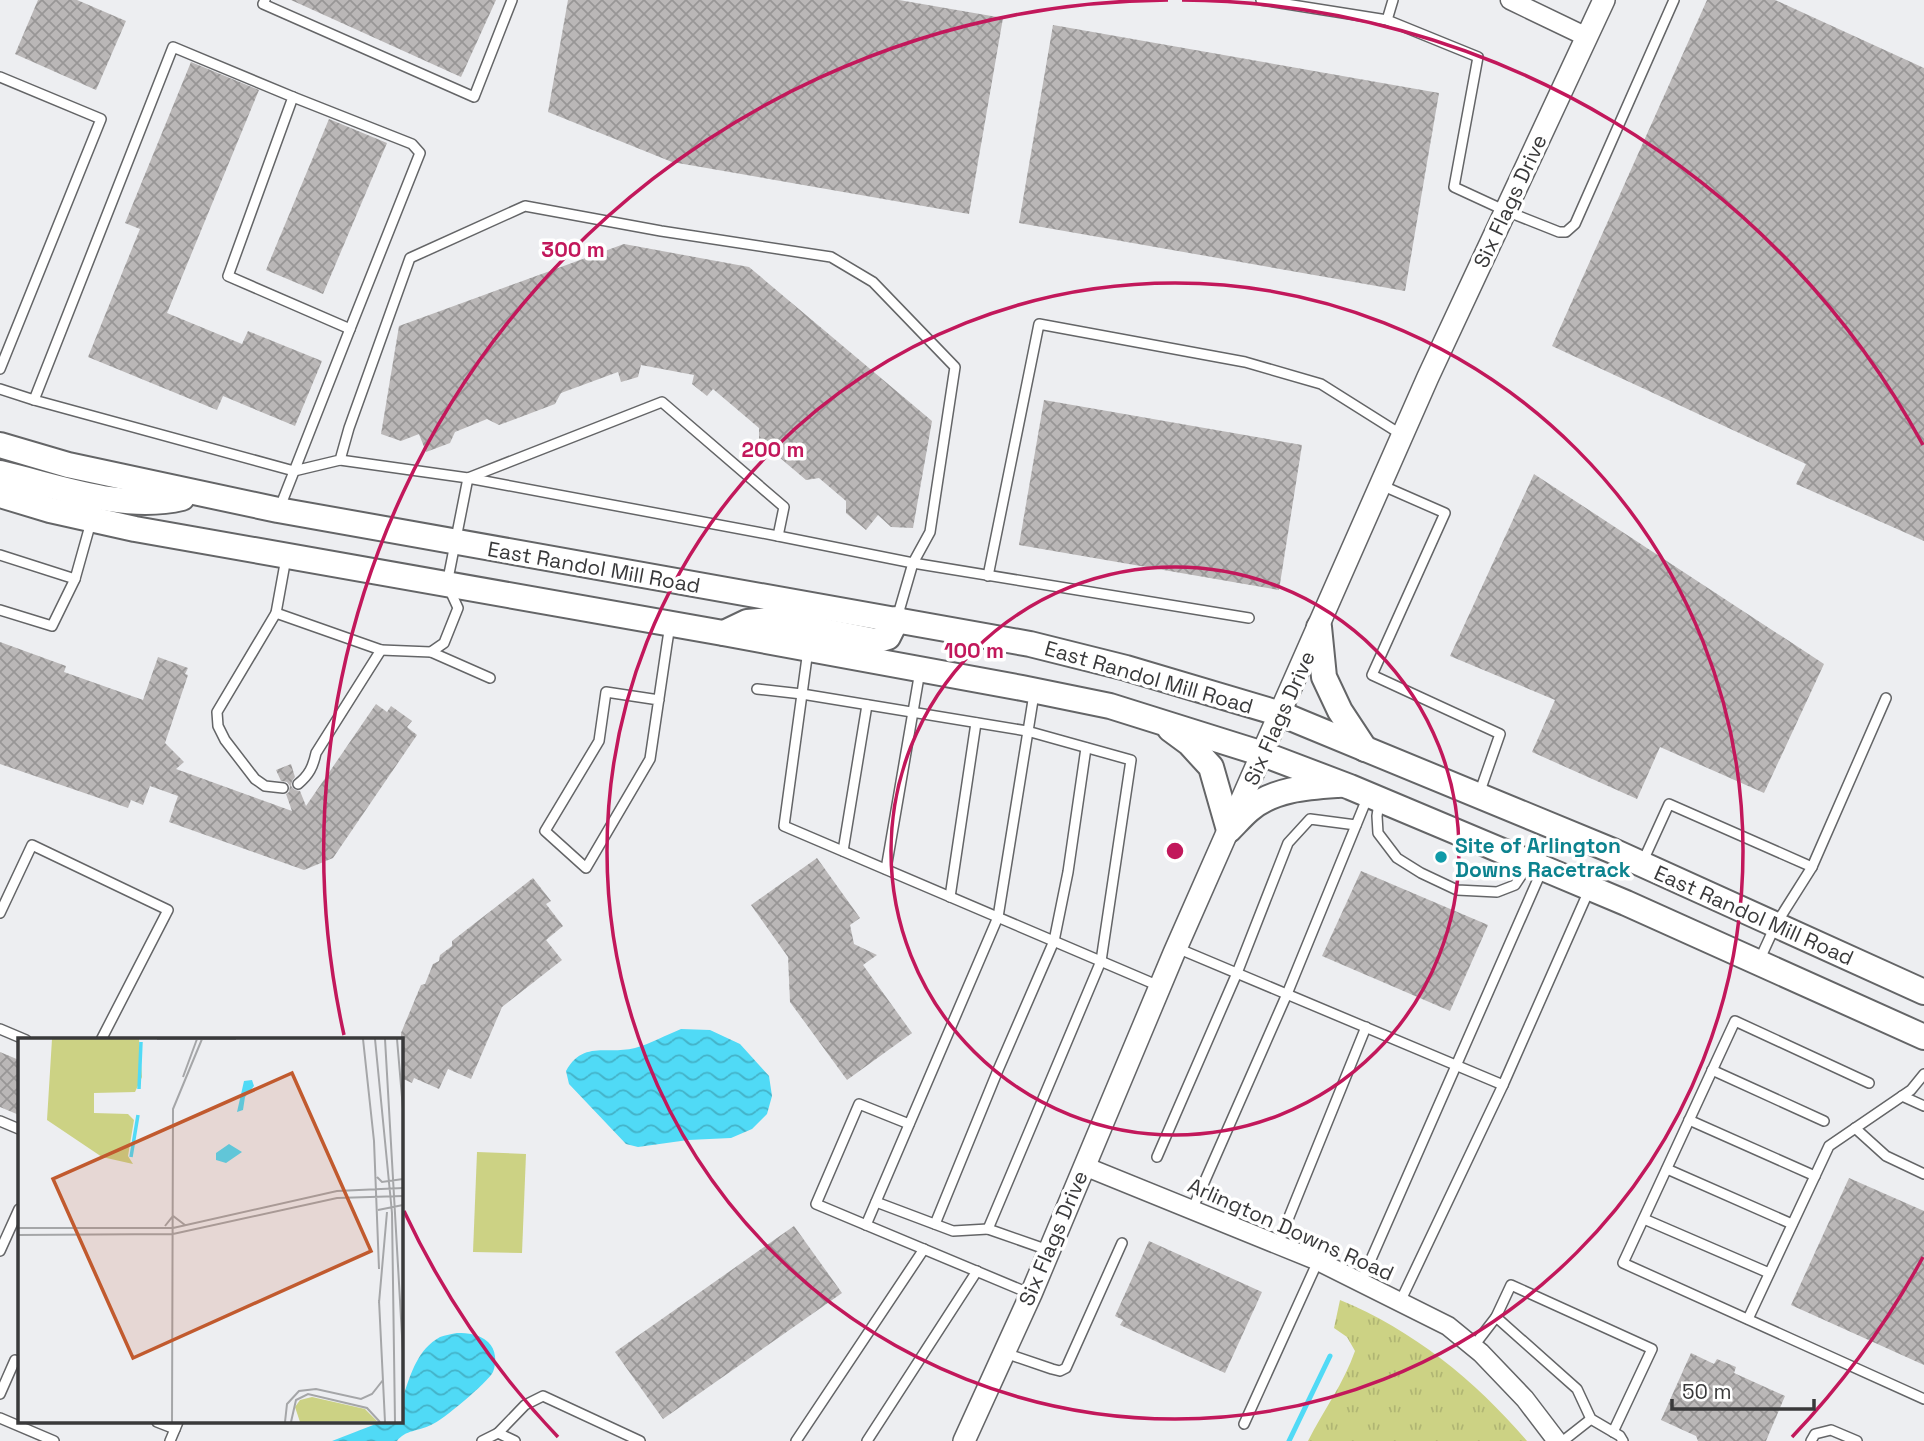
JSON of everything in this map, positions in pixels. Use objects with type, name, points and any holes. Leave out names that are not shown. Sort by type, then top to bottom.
[{"type":"main road","name":"East Randol Mill Road","points":[[0,445],[68,465],[278,510],[1030,644],[1126,668],[1281,714],[1641,864],[1924,992]]},
{"type":"main road","points":[[0,473],[106,499],[173,500],[200,494]]},
{"type":"main road","name":"East Randol Mill Road","points":[[0,495],[50,510],[135,529],[723,633],[1111,706],[1264,754],[1343,784],[1591,888],[1924,1037]]},
{"type":"main road","points":[[723,633],[747,622],[769,620],[875,641],[888,636],[897,620]]},
{"type":"main road","points":[[1319,626],[1324,677],[1340,711],[1365,749]]},
{"type":"main road","points":[[1158,720],[1189,743],[1210,767],[1229,830],[1250,808],[1278,793],[1343,784]]},
{"type":"street","points":[[1510,0],[1587,37]]},
{"type":"street","name":"Six Flags Drive","points":[[964,1441],[1031,1294],[1160,986],[1402,435],[1604,0]]},
{"type":"street","name":"Arlington Downs Road","points":[[1084,1166],[1318,1261],[1448,1326],[1525,1399],[1557,1441]]},
{"type":"lane","points":[[265,0],[263,4],[474,97],[512,0]]},
{"type":"lane","points":[[1261,0],[1289,2],[1387,20],[1478,57],[1454,187],[1559,232],[1566,232],[1575,224],[1674,0]]},
{"type":"lane","points":[[1387,20],[1393,0]]},
{"type":"lane","points":[[34,400],[173,47],[412,144],[419,153],[278,510]]},
{"type":"lane","points":[[0,77],[101,119],[0,369]]},
{"type":"lane","points":[[293,97],[228,276],[350,329]]},
{"type":"lane","points":[[340,460],[410,258],[525,206],[661,231],[831,257],[873,282],[955,367],[930,532],[913,563],[897,620]]},
{"type":"lane","points":[[988,576],[1039,324],[1245,362],[1321,384],[1402,435]]},
{"type":"lane","points":[[0,389],[294,471],[340,460],[468,478],[913,563],[1250,618]]},
{"type":"lane","points":[[468,478],[662,402],[784,507],[778,536]]},
{"type":"lane","points":[[431,652],[444,643],[458,608],[447,584],[468,478]]},
{"type":"lane","points":[[1380,485],[1445,513],[1372,676],[1500,734],[1479,796]]},
{"type":"lane","points":[[0,610],[52,626],[75,579],[92,520]]},
{"type":"lane","points":[[0,555],[75,579]]},
{"type":"lane","points":[[283,788],[265,786],[255,779],[225,740],[218,726],[217,712],[276,613],[287,556]]},
{"type":"lane","points":[[276,613],[381,650],[431,652],[490,678]]},
{"type":"lane","points":[[659,701],[606,692],[599,741],[545,831],[586,868],[650,758],[659,701],[670,624]]},
{"type":"lane","points":[[808,649],[784,826],[1160,986]]},
{"type":"lane","points":[[298,784],[308,775],[314,765],[316,753],[381,650]]},
{"type":"lane","points":[[886,869],[920,669]]},
{"type":"lane","points":[[757,689],[1027,731],[1131,760],[1101,961],[988,1229]]},
{"type":"lane","points":[[866,1225],[998,917],[1034,690]]},
{"type":"lane","points":[[1758,962],[1776,923],[1812,867],[1886,698]]},
{"type":"lane","points":[[843,851],[867,705]]},
{"type":"lane","points":[[950,897],[976,723]]},
{"type":"lane","points":[[935,1224],[1054,941],[1068,872],[1086,748]]},
{"type":"lane","points":[[1192,1210],[1287,994],[1356,825],[1374,797]]},
{"type":"lane","points":[[1374,797],[1378,833],[1397,858],[1457,890],[1497,892],[1515,885],[1536,865]]},
{"type":"lane","points":[[1641,864],[1670,804],[1812,867]]},
{"type":"lane","points":[[1157,1157],[1237,973],[1289,843],[1310,819],[1356,825]]},
{"type":"lane","points":[[0,913],[32,845],[168,910],[102,1038]]},
{"type":"lane","points":[[1361,1282],[1457,1065],[1536,865]]},
{"type":"lane","points":[[1401,1302],[1503,1085],[1591,888]]},
{"type":"lane","points":[[1177,948],[1503,1085]]},
{"type":"lane","points":[[1869,1083],[1735,1021],[1623,1263],[1924,1399]]},
{"type":"lane","points":[[1278,1244],[1366,1027]]},
{"type":"lane","points":[[0,1029],[21,1038]]},
{"type":"lane","points":[[1712,1070],[1824,1121]]},
{"type":"lane","points":[[1748,1319],[1829,1146],[1911,1090],[1924,1074]]},
{"type":"lane","points":[[1902,1096],[1924,1106]]},
{"type":"lane","points":[[909,1124],[859,1104],[816,1204],[1031,1294]]},
{"type":"lane","points":[[1689,1120],[1815,1176]]},
{"type":"lane","points":[[0,1121],[18,1129]]},
{"type":"lane","points":[[1855,1128],[1886,1156],[1924,1174]]},
{"type":"lane","points":[[1667,1168],[1792,1224]]},
{"type":"lane","points":[[876,1202],[953,1231],[988,1229],[1048,1250]]},
{"type":"lane","points":[[0,1251],[18,1211]]},
{"type":"lane","points":[[1644,1219],[1769,1273]]},
{"type":"lane","points":[[1004,1352],[1052,1369],[1060,1371],[1066,1368],[1122,1243]]},
{"type":"lane","points":[[796,1441],[924,1249]]},
{"type":"lane","points":[[1244,1424],[1318,1261]]},
{"type":"lane","points":[[867,1441],[977,1271]]},
{"type":"lane","points":[[1473,1347],[1496,1317],[1511,1285],[1652,1349],[1613,1432]]},
{"type":"lane","points":[[1496,1317],[1577,1389],[1591,1419],[1620,1436],[1623,1441]]},
{"type":"lane","points":[[0,1394],[15,1360],[18,1362]]},
{"type":"lane","points":[[482,1441],[498,1433],[525,1405],[543,1396],[640,1441]]},
{"type":"lane","points":[[0,1418],[54,1441]]},
{"type":"lane","points":[[1563,1441],[1591,1419]]},
{"type":"lane","points":[[170,1441],[176,1426]]},
{"type":"lane","points":[[1811,1441],[1815,1434],[1830,1430],[1857,1441]]},
{"type":"lane","points":[[498,1433],[515,1441]]},
{"type":"green space","points":[[477,1152],[526,1154],[522,1253],[473,1252]]},
{"type":"green space","points":[[1340,1300],[1393,1326],[1442,1359],[1487,1398],[1527,1441],[1308,1441],[1355,1351],[1347,1337],[1334,1328]]},
{"type":"water","points":[[681,1029],[710,1030],[740,1044],[769,1076],[772,1096],[767,1114],[752,1129],[731,1138],[688,1140],[638,1147],[626,1144],[569,1084],[566,1071],[573,1061],[588,1052],[635,1048]]},
{"type":"water","points":[[457,1333],[473,1335],[485,1339],[491,1345],[495,1364],[493,1372],[483,1384],[437,1422],[408,1433],[397,1441],[332,1441],[376,1424],[402,1424],[402,1397],[413,1370],[426,1348],[440,1337]]},
{"type":"building","points":[[38,0],[77,0],[126,21],[96,90],[15,54]]},
{"type":"building","points":[[291,0],[496,0],[461,77]]},
{"type":"building","points":[[568,0],[899,0],[1003,18],[969,214],[672,162],[548,112]]},
{"type":"building","points":[[1707,0],[1775,0],[1924,68],[1924,541],[1796,484],[1806,464],[1552,346]]},
{"type":"building","points":[[1053,25],[1439,93],[1405,291],[1019,223]]},
{"type":"building","points":[[191,62],[259,90],[167,313],[242,344],[248,331],[322,361],[295,426],[223,396],[217,410],[88,357],[140,229],[125,223]]},
{"type":"building","points":[[329,119],[387,143],[323,294],[266,270]]},
{"type":"building","points":[[624,244],[749,267],[932,421],[913,528],[891,527],[878,515],[866,530],[846,513],[846,501],[819,478],[806,480],[759,440],[759,428],[713,389],[707,396],[692,384],[694,375],[641,365],[638,377],[621,382],[618,372],[561,393],[555,404],[499,425],[487,419],[455,432],[450,443],[426,452],[419,434],[401,441],[381,434],[399,326]]},
{"type":"building","points":[[1044,400],[1302,445],[1279,590],[1019,545]]},
{"type":"building","points":[[1534,474],[1824,664],[1764,793],[1660,747],[1637,799],[1532,752],[1555,700],[1450,656]]},
{"type":"building","points":[[0,642],[66,666],[64,672],[143,700],[158,657],[188,668],[165,743],[184,762],[176,769],[292,811],[286,794],[290,786],[281,781],[276,770],[291,764],[295,777],[291,786],[300,791],[306,806],[376,704],[387,712],[391,706],[412,721],[407,727],[417,735],[333,858],[304,870],[169,822],[178,796],[150,786],[143,805],[131,800],[128,808],[0,764]]},
{"type":"building","points":[[817,858],[860,918],[850,925],[854,944],[877,955],[863,965],[912,1033],[847,1080],[790,1002],[788,957],[751,905]]},
{"type":"building","points":[[1361,871],[1488,925],[1450,1011],[1322,956]]},
{"type":"building","points":[[533,878],[551,901],[546,904],[563,926],[546,940],[562,960],[502,1007],[471,1079],[448,1069],[439,1089],[414,1078],[412,1083],[402,1078],[401,1033],[421,985],[425,984],[440,955],[452,946],[452,941]]},
{"type":"building","points":[[0,1052],[18,1060],[18,1115],[0,1107]]},
{"type":"building","points":[[1849,1178],[1924,1211],[1924,1365],[1791,1305]]},
{"type":"building","points":[[794,1226],[842,1293],[663,1419],[615,1352]]},
{"type":"building","points":[[1149,1241],[1262,1292],[1225,1373],[1120,1325],[1123,1320],[1115,1316]]},
{"type":"building","points":[[1691,1353],[1714,1364],[1717,1359],[1736,1367],[1734,1373],[1785,1396],[1766,1441],[1698,1441],[1696,1436],[1661,1420]]},
{"type":"waterway","points":[[1289,1441],[1330,1356]]},
{"type":"place","name":"Site of Arlington Downs Racetrack","points":[[1441,857]]}]
